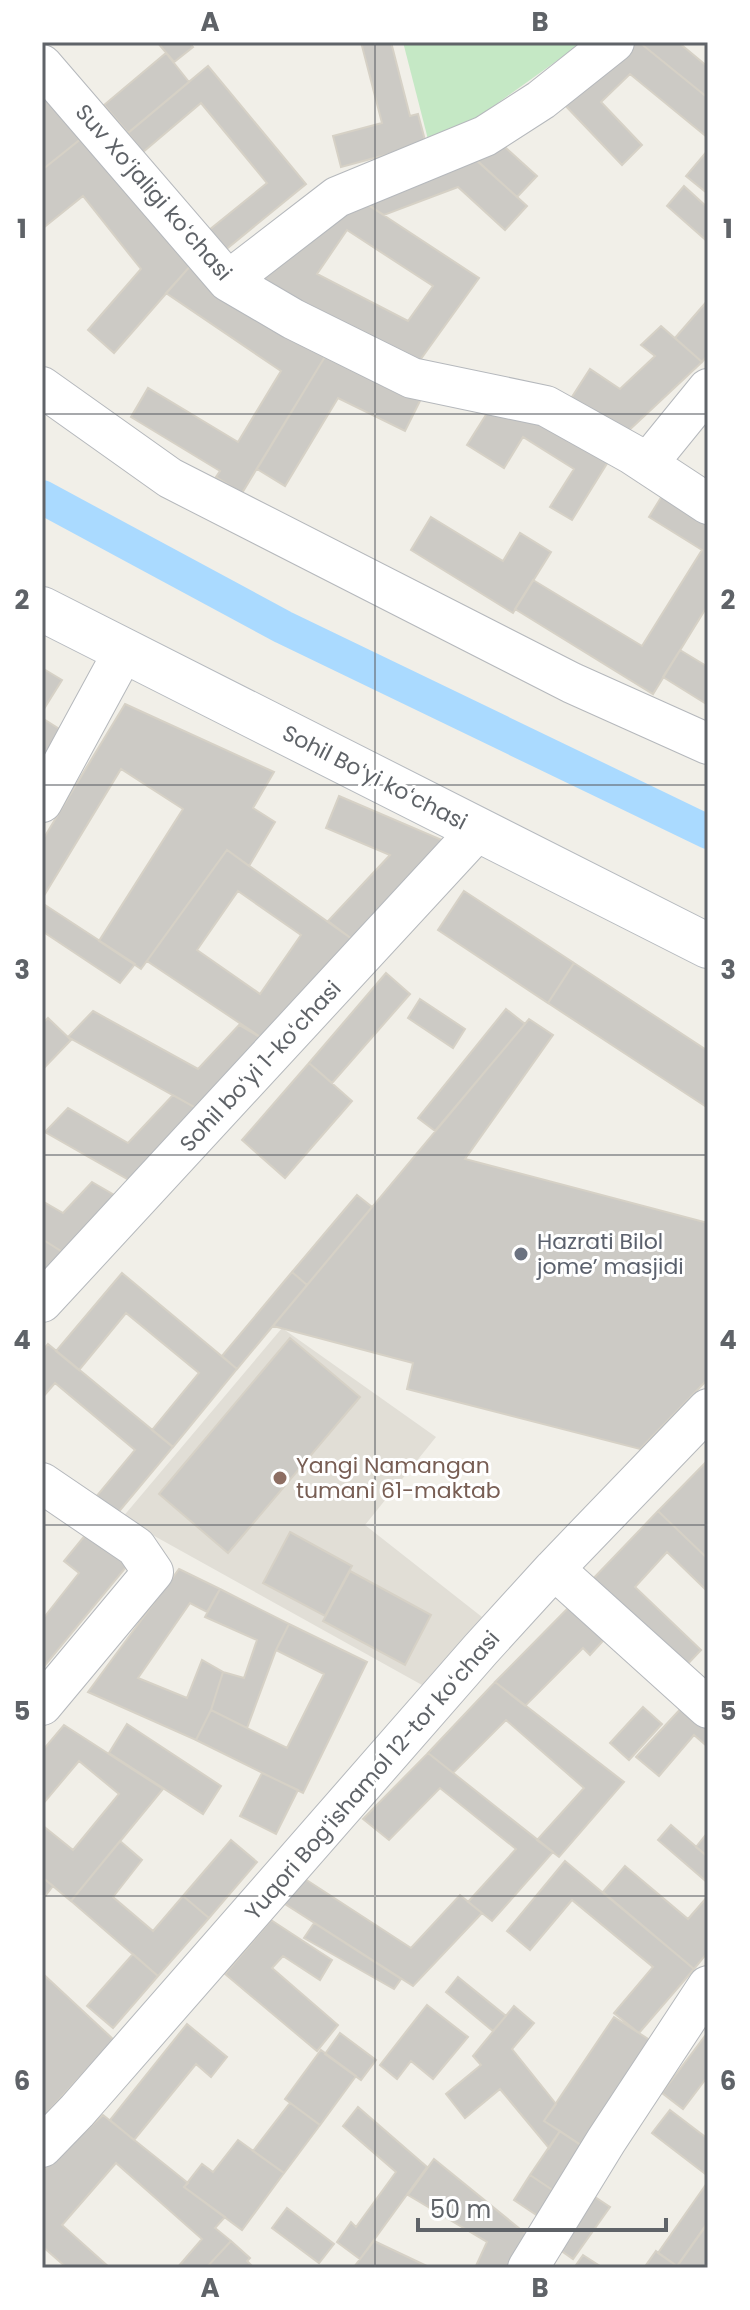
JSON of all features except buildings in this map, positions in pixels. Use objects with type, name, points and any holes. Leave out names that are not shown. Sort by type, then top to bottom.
[{"type":"main road","name":"Sohil Boʻyi koʻchasi","points":[[42,609],[708,946]]},
{"type":"street","points":[[228,281],[337,197],[485,136],[541,100],[614,42]]},
{"type":"street","name":"Suv Xoʻjaligi koʻchasi","points":[[42,65],[228,281],[293,319],[412,378],[546,406],[647,464],[708,504]]},
{"type":"street","points":[[42,387],[170,478],[572,683],[708,744]]},
{"type":"street","points":[[647,464],[708,389]]},
{"type":"street","points":[[42,802],[124,651]]},
{"type":"street","name":"Sohil boʻyi 1-koʻchasi","points":[[42,1302],[479,829]]},
{"type":"street","name":"Yuqori Bogʻishamol 12-tor koʻchasi","points":[[42,2147],[554,1569],[708,1409]]},
{"type":"street","points":[[42,1483],[136,1547],[153,1572],[42,1705]]},
{"type":"street","points":[[554,1569],[708,1708]]},
{"type":"street","points":[[528,2268],[606,2141],[708,1986]]},
{"type":"shaded area","name":"Yangi Namangan tumani 61-maktab","points":[[282,1328],[436,1437],[365,1525],[482,1617],[422,1685],[122,1518]]},
{"type":"green space","points":[[403,42],[583,42],[431,151]]},
{"type":"waterway","points":[[42,497],[283,627],[708,832]]},
{"type":"place","name":"Hazrati Bilol jome’ masjidi","points":[[521,1254]]},
{"type":"place","name":"Yangi Namangan tumani 61-maktab","points":[[280,1478]]}]
